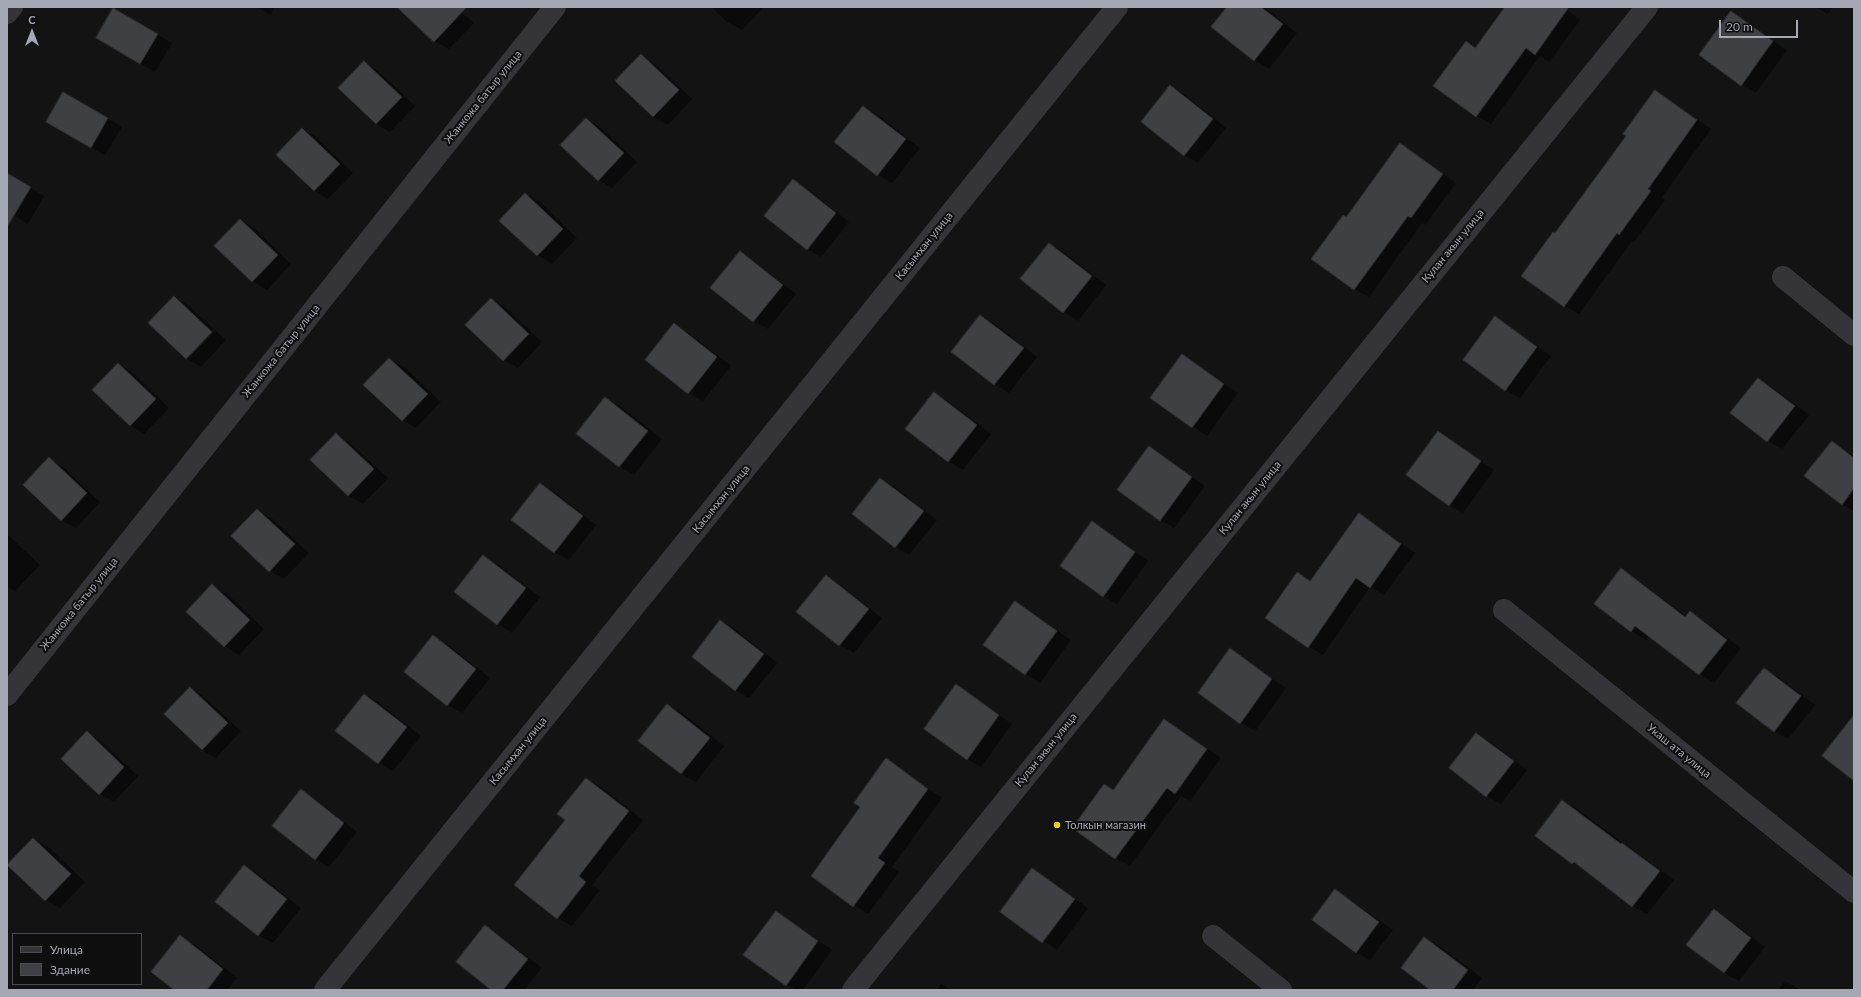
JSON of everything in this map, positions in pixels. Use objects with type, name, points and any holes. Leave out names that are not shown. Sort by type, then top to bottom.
[{"type":"street","points":[[7,13],[12,7]]},
{"type":"street","name":"Жанкожа батыр улица","points":[[7,695],[555,7]]},
{"type":"street","name":"Касымхан улица","points":[[325,990],[1117,7]]},
{"type":"street","name":"Кулан акын улица","points":[[853,990],[1646,7]]},
{"type":"street","points":[[1783,277],[1854,335]]},
{"type":"street","name":"Укаш ата улица","points":[[1504,610],[1854,892]]},
{"type":"street","points":[[1213,936],[1281,990]]},
{"type":"building","points":[[397,7],[467,7],[434,42]]},
{"type":"building","points":[[1227,7],[1261,7],[1283,24],[1254,61],[1211,27]]},
{"type":"building","points":[[1505,7],[1569,7],[1535,55],[1526,48],[1476,117],[1433,86],[1466,41],[1475,48]]},
{"type":"building","points":[[113,8],[158,34],[140,64],[96,38]]},
{"type":"building","points":[[1731,11],[1773,41],[1741,86],[1699,55]]},
{"type":"building","points":[[641,54],[679,90],[653,117],[615,81]]},
{"type":"building","points":[[364,61],[402,97],[376,124],[338,88]]},
{"type":"building","points":[[1170,85],[1213,119],[1184,156],[1141,122]]},
{"type":"building","points":[[1655,90],[1697,120],[1648,189],[1651,191],[1619,235],[1617,233],[1564,307],[1521,276],[1553,232],[1555,233],[1626,136],[1623,134]]},
{"type":"building","points":[[63,92],[108,118],[91,148],[46,122]]},
{"type":"building","points":[[863,106],[906,139],[877,176],[834,142]]},
{"type":"building","points":[[586,118],[624,153],[598,181],[560,145]]},
{"type":"building","points":[[302,128],[340,164],[314,191],[276,155]]},
{"type":"building","points":[[1400,143],[1443,174],[1411,218],[1408,216],[1354,290],[1311,259],[1343,215],[1346,217]]},
{"type":"building","points":[[7,173],[31,187],[7,227]]},
{"type":"building","points":[[793,179],[836,213],[807,250],[764,216]]},
{"type":"building","points":[[525,193],[563,229],[537,256],[499,221]]},
{"type":"building","points":[[240,219],[278,255],[252,282],[214,246]]},
{"type":"building","points":[[1049,243],[1092,276],[1063,313],[1020,279]]},
{"type":"building","points":[[740,251],[783,285],[753,322],[710,288]]},
{"type":"building","points":[[174,296],[212,332],[186,359],[148,323]]},
{"type":"building","points":[[491,298],[529,334],[503,361],[465,325]]},
{"type":"building","points":[[980,315],[1024,348],[994,385],[951,352]]},
{"type":"building","points":[[1495,316],[1537,347],[1505,391],[1463,360]]},
{"type":"building","points":[[674,323],[717,357],[688,394],[645,360]]},
{"type":"building","points":[[1182,354],[1224,384],[1192,428],[1150,398]]},
{"type":"building","points":[[389,358],[428,394],[402,421],[363,385]]},
{"type":"building","points":[[118,363],[156,399],[130,426],[92,390]]},
{"type":"building","points":[[1758,378],[1795,406],[1767,442],[1730,413]]},
{"type":"building","points":[[934,392],[977,425],[948,462],[905,429]]},
{"type":"building","points":[[605,397],[648,431],[619,467],[576,434]]},
{"type":"building","points":[[1438,431],[1481,461],[1449,506],[1406,475]]},
{"type":"building","points":[[336,433],[374,469],[348,496],[310,460]]},
{"type":"building","points":[[1832,441],[1854,458],[1854,488],[1842,505],[1804,476]]},
{"type":"building","points":[[1149,446],[1192,477],[1160,521],[1117,490]]},
{"type":"building","points":[[49,457],[87,493],[61,521],[23,485]]},
{"type":"building","points":[[880,478],[924,511],[895,548],[852,514]]},
{"type":"building","points":[[540,483],[583,516],[554,553],[511,520]]},
{"type":"building","points":[[257,509],[295,544],[269,572],[231,536]]},
{"type":"building","points":[[1359,513],[1401,544],[1370,588],[1356,578],[1308,648],[1265,618],[1297,572],[1310,581]]},
{"type":"building","points":[[1092,521],[1135,552],[1103,597],[1060,566]]},
{"type":"building","points":[[483,555],[526,588],[497,625],[454,592]]},
{"type":"building","points":[[1621,568],[1685,617],[1690,611],[1727,640],[1699,675],[1635,626],[1631,632],[1594,604]]},
{"type":"building","points":[[826,575],[869,609],[839,646],[796,612]]},
{"type":"building","points":[[212,584],[250,620],[224,647],[186,612]]},
{"type":"building","points":[[1015,601],[1057,631],[1025,675],[983,645]]},
{"type":"building","points":[[720,620],[764,654],[735,691],[692,657]]},
{"type":"building","points":[[433,635],[476,669],[447,706],[404,672]]},
{"type":"building","points":[[1230,648],[1272,679],[1240,724],[1198,693]]},
{"type":"building","points":[[1764,668],[1801,696],[1774,732],[1736,703]]},
{"type":"building","points":[[956,684],[999,715],[967,760],[924,729]]},
{"type":"building","points":[[190,687],[228,723],[202,750],[164,714]]},
{"type":"building","points":[[364,694],[407,727],[378,764],[335,731]]},
{"type":"building","points":[[667,704],[710,738],[681,774],[638,741]]},
{"type":"building","points":[[1854,715],[1854,781],[1822,756]]},
{"type":"building","points":[[1164,719],[1207,749],[1175,794],[1167,788],[1115,859],[1072,828],[1104,784],[1113,790]]},
{"type":"building","points":[[87,731],[124,767],[99,795],[61,759]]},
{"type":"building","points":[[1476,733],[1514,761],[1486,797],[1449,768]]},
{"type":"building","points":[[886,758],[928,789],[878,858],[885,863],[853,907],[811,876],[860,807],[854,803]]},
{"type":"building","points":[[586,778],[629,811],[579,876],[586,882],[557,919],[514,885],[565,820],[557,814]]},
{"type":"building","points":[[301,789],[344,823],[315,860],[272,826]]},
{"type":"building","points":[[1562,800],[1660,871],[1632,907],[1574,862],[1572,864],[1535,836]]},
{"type":"building","points":[[33,838],[71,874],[45,901],[7,865]]},
{"type":"building","points":[[244,865],[287,899],[258,936],[215,902]]},
{"type":"building","points":[[1032,868],[1075,899],[1042,943],[1000,912]]},
{"type":"building","points":[[1335,889],[1379,922],[1356,953],[1312,920]]},
{"type":"building","points":[[1714,909],[1751,938],[1724,973],[1686,945]]},
{"type":"building","points":[[776,911],[818,941],[786,986],[743,955]]},
{"type":"building","points":[[485,925],[528,959],[503,990],[491,990],[456,962]]},
{"type":"building","points":[[180,935],[223,969],[207,990],[174,990],[151,972]]},
{"type":"building","points":[[1424,937],[1468,970],[1453,990],[1430,990],[1401,968]]},
{"type":"place","name":"Толкын магазин","points":[[1057,825]]}]
